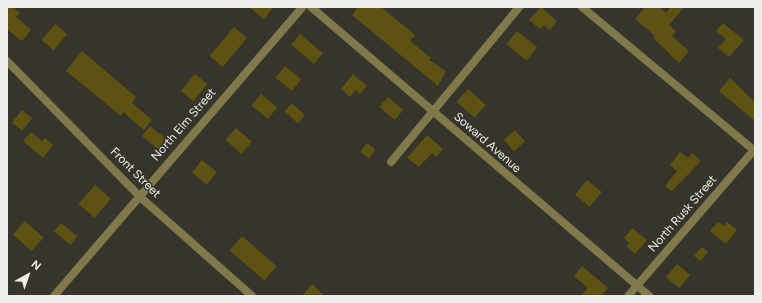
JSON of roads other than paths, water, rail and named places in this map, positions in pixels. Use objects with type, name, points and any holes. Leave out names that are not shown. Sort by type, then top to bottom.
[{"type":"street","name":"North Elm Street","points":[[54,296],[302,7]]},
{"type":"street","name":"Soward Avenue","points":[[311,7],[648,296]]},
{"type":"street","points":[[391,162],[519,7]]},
{"type":"street","points":[[582,7],[755,150]]},
{"type":"street","name":"Front Street","points":[[7,61],[140,196],[252,296]]},
{"type":"street","name":"North Rusk Street","points":[[628,296],[755,150]]}]
